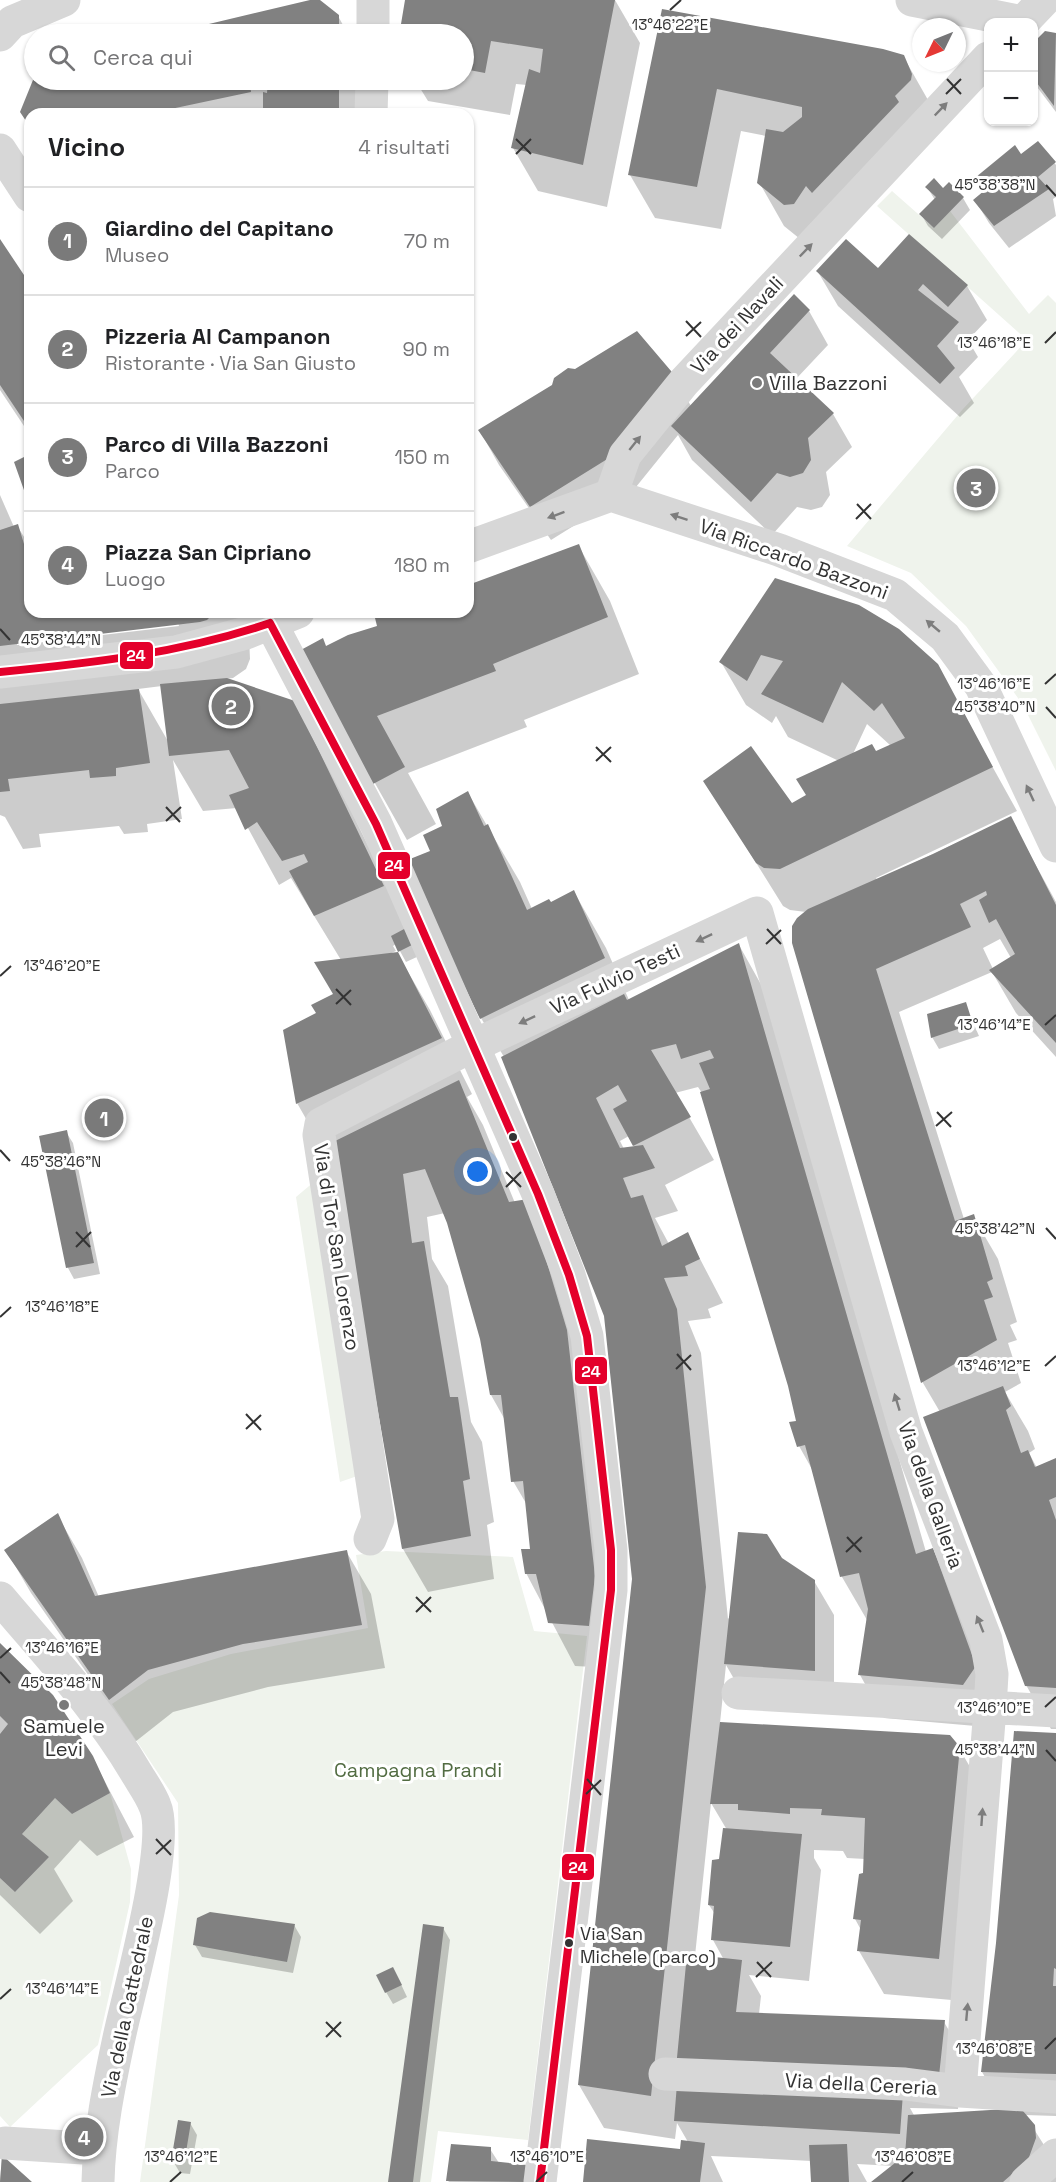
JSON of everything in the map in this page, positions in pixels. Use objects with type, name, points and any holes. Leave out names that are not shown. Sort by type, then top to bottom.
[{"type":"street","points":[[0,35],[12,22],[64,0]]},
{"type":"street","points":[[373,0],[373,24]]},
{"type":"street","points":[[912,0],[1003,18]]},
{"type":"street","points":[[1027,18],[1047,0],[1056,9]]},
{"type":"street","name":"Via dei Navali","points":[[611,495],[625,455],[684,381],[984,62]]},
{"type":"street","points":[[371,108],[372,90]]},
{"type":"street","points":[[0,150],[24,187]]},
{"type":"street","points":[[474,545],[611,495]]},
{"type":"street","name":"Via Riccardo Bazzoni","points":[[611,495],[779,550],[896,595],[945,637],[981,686],[1056,846]]},
{"type":"street","points":[[0,672],[176,652],[223,640],[273,618]]},
{"type":"street","points":[[279,618],[376,824],[538,1194],[569,1275],[587,1336],[611,1550],[611,1590],[540,2182]]},
{"type":"street","name":"Via Fulvio Testi","points":[[473,1046],[757,913]]},
{"type":"street","name":"Via della Galleria","points":[[757,913],[906,1432],[986,1640],[992,1674],[960,2091]]},
{"type":"street","name":"Via di Tor San Lorenzo","points":[[370,1539],[378,1519],[320,1135],[321,1124],[473,1046]]},
{"type":"street","name":"Via della Cattedrale","points":[[0,1598],[77,1687],[125,1754],[156,1807],[160,1830],[152,1891],[118,2040],[99,2149],[98,2182]]},
{"type":"street","points":[[738,1693],[1056,1712]]},
{"type":"street","name":"Via della Cereria","points":[[665,2074],[905,2084],[960,2091],[1056,2097]]},
{"type":"street","points":[[2,2142],[99,2149]]},
{"type":"street","points":[[1026,2182],[1056,2155]]},
{"type":"green space","points":[[892,191],[934,228],[950,211],[1029,314],[1048,295],[1056,303],[1056,771],[1023,705],[966,626],[911,573],[847,546],[963,409],[1027,340],[877,206]]},
{"type":"green space","points":[[315,1181],[363,1474],[340,1482],[296,1197]]},
{"type":"green space","name":"Campagna Prandi","points":[[386,1551],[513,1557],[534,1631],[587,1636],[528,2140],[438,2131],[431,2182],[140,2182],[179,1895],[178,1803],[112,1704],[149,1679],[231,1654],[368,1628],[356,1555]]},
{"type":"green space","points":[[110,1793],[131,1869],[130,1902],[98,2045],[10,2127],[0,2116],[0,1878],[15,1892],[49,1857],[22,1834],[55,1798],[72,1814]]},
{"type":"building","points":[[310,0],[320,0],[339,15],[339,24],[209,24]]},
{"type":"building","points":[[405,0],[615,0],[583,165],[511,148],[529,69],[540,73],[543,49],[491,41],[485,73],[474,71],[474,24],[401,24]]},
{"type":"building","points":[[662,9],[883,49],[904,55],[912,74],[911,80],[895,96],[899,102],[812,193],[806,186],[794,204],[784,205],[757,183],[766,129],[783,132],[802,117],[802,107],[717,89],[697,187],[628,175]]},
{"type":"building","points":[[1045,31],[1056,33],[1054,106],[1038,84],[1038,38]]},
{"type":"building","points":[[29,90],[251,90],[251,92],[175,108],[24,108],[24,118],[20,112]]},
{"type":"building","points":[[267,90],[339,90],[339,108],[263,108],[263,92],[267,93]]},
{"type":"building","points":[[1038,141],[1056,162],[1038,177],[1049,189],[994,226],[973,200],[985,190],[976,177],[1015,145],[1021,154]]},
{"type":"building","points":[[934,178],[943,188],[949,182],[964,197],[934,228],[919,214],[936,197],[925,187]]},
{"type":"building","points":[[909,234],[968,285],[948,307],[923,284],[918,290],[959,322],[937,346],[955,368],[940,384],[816,271],[846,239],[878,268]]},
{"type":"building","points":[[0,239],[24,275],[24,421],[0,385]]},
{"type":"building","name":"Villa Bazzoni","points":[[794,294],[810,310],[770,353],[834,413],[808,438],[811,460],[803,473],[790,477],[777,473],[751,502],[671,426]]},
{"type":"building","points":[[637,331],[677,378],[617,453],[530,507],[478,430],[552,385],[554,378],[568,368],[575,369]]},
{"type":"building","points":[[24,457],[24,490],[14,462]]},
{"type":"building","points":[[18,524],[24,544],[24,618],[209,618],[200,622],[0,646],[0,530]]},
{"type":"building","points":[[579,544],[608,617],[493,664],[496,671],[377,716],[405,767],[373,784],[299,651],[323,638],[326,646],[348,635],[377,626],[375,618],[474,618],[474,583]]},
{"type":"building","points":[[775,578],[859,605],[899,629],[938,664],[993,767],[780,869],[764,868],[756,863],[703,781],[751,746],[792,803],[806,795],[796,779],[872,744],[876,751],[905,738],[882,703],[874,711],[842,682],[823,723],[761,694],[783,661],[761,655],[747,681],[719,662]]},
{"type":"building","points":[[227,678],[295,701],[384,886],[314,916],[289,871],[308,862],[304,854],[282,861],[257,822],[245,830],[229,795],[249,788],[229,750],[169,756],[160,684]]},
{"type":"building","points":[[139,689],[150,763],[116,768],[116,776],[90,778],[89,770],[8,779],[10,791],[0,792],[0,704]]},
{"type":"building","points":[[468,791],[484,826],[488,824],[527,910],[549,899],[551,902],[574,890],[605,958],[480,1019],[405,861],[430,851],[423,835],[442,826],[436,809]]},
{"type":"building","points":[[1011,816],[1056,905],[1056,1043],[989,970],[1015,954],[996,919],[989,923],[979,900],[987,895],[986,891],[960,904],[971,927],[876,969],[955,1221],[974,1214],[993,1279],[987,1282],[993,1297],[984,1300],[997,1340],[921,1383],[792,943],[792,926],[797,918],[808,909],[933,854]]},
{"type":"building","points":[[406,928],[414,944],[398,952],[391,936]]},
{"type":"building","points":[[739,943],[916,1554],[933,1548],[976,1666],[963,1685],[858,1675],[868,1609],[859,1573],[840,1577],[805,1445],[797,1447],[789,1422],[796,1421],[788,1386],[700,1092],[710,1089],[699,1063],[714,1058],[710,1050],[681,1059],[676,1044],[651,1050],[691,1117],[633,1146],[613,1109],[627,1101],[618,1085],[596,1098],[620,1148],[643,1145],[655,1168],[623,1178],[631,1198],[643,1195],[662,1246],[688,1232],[700,1259],[685,1266],[688,1276],[664,1278],[677,1309],[706,1587],[651,2096],[578,2085],[632,1579],[604,1316],[501,1057],[624,994],[627,1000]]},
{"type":"building","points":[[398,952],[442,1038],[296,1104],[283,1030],[316,1013],[311,1005],[333,994],[314,962]]},
{"type":"building","points":[[966,1002],[973,1024],[931,1038],[927,1014]]},
{"type":"building","points":[[459,1080],[509,1202],[528,1199],[567,1330],[595,1576],[589,1626],[548,1623],[536,1574],[525,1574],[521,1549],[530,1549],[523,1481],[511,1482],[501,1395],[490,1395],[480,1339],[447,1223],[425,1169],[403,1174],[412,1243],[424,1241],[450,1397],[458,1397],[470,1479],[463,1481],[471,1536],[402,1549],[331,1143]]},
{"type":"building","points":[[67,1130],[94,1263],[66,1268],[39,1136]]},
{"type":"building","points":[[1003,1386],[1011,1406],[1006,1410],[1021,1453],[1028,1450],[1035,1467],[1056,1458],[1056,1497],[1049,1500],[1056,1520],[1056,1688],[1025,1686],[923,1417]]},
{"type":"building","points":[[58,1513],[95,1596],[347,1550],[362,1625],[243,1644],[148,1670],[109,1700],[4,1550]]},
{"type":"building","points":[[738,1532],[767,1534],[782,1558],[815,1580],[815,1671],[724,1664]]},
{"type":"building","points":[[0,1643],[53,1695],[93,1756],[110,1793],[72,1814],[55,1798],[22,1834],[49,1857],[15,1892],[0,1878],[0,1734],[8,1724],[0,1716]]},
{"type":"building","points":[[720,1722],[950,1735],[960,1747],[939,1959],[857,1951],[861,1920],[853,1919],[859,1874],[863,1873],[865,1818],[821,1815],[822,1809],[790,1808],[790,1814],[738,1810],[738,1804],[710,1804]]},
{"type":"building","points":[[1014,1731],[1056,1733],[1056,1969],[1054,1968],[1053,1986],[1056,1986],[1056,2074],[981,2072],[996,1943]]},
{"type":"building","points":[[723,1828],[802,1834],[790,1947],[711,1940],[714,1906],[708,1905],[712,1860],[719,1859]]},
{"type":"building","points":[[210,1912],[295,1924],[287,1962],[193,1945],[197,1918]]},
{"type":"building","points":[[423,1924],[444,1927],[413,2182],[388,2182]]},
{"type":"building","points":[[687,1954],[742,1960],[736,2012],[945,2020],[939,2076],[676,2068]]},
{"type":"building","points":[[393,1967],[402,1985],[385,1993],[376,1975]]},
{"type":"building","points":[[677,2084],[903,2093],[900,2134],[674,2121]]},
{"type":"building","points":[[1007,2109],[1023,2111],[1035,2125],[1036,2138],[1028,2160],[1003,2182],[871,2182],[905,2155],[908,2115]]},
{"type":"building","points":[[178,2120],[191,2122],[184,2164],[171,2161]]},
{"type":"building","points":[[587,2139],[680,2149],[681,2140],[705,2143],[700,2182],[583,2182]]},
{"type":"building","points":[[451,2144],[491,2147],[491,2161],[527,2165],[524,2182],[446,2181]]},
{"type":"building","points":[[847,2144],[849,2182],[811,2182],[809,2145]]},
{"type":"building","points":[[2,2155],[32,2182],[0,2182]]},
{"type":"transit line","name":"24","points":[[270,623],[376,824],[538,1194],[569,1275],[587,1336],[611,1550],[611,1590],[540,2182]]},
{"type":"transit line","name":"24","points":[[0,672],[69,665],[170,649],[270,623]]},
{"type":"place","name":"Villa Bazzoni","points":[[757,383]]},
{"type":"place","name":"Parco di Villa Bazzoni","points":[[976,488]]},
{"type":"place","name":"Pizzeria Al Campanon","points":[[231,706]]},
{"type":"place","name":"Giardino del Capitano","points":[[104,1118]]},
{"type":"place","name":"Samuele Levi","points":[[64,1705]]},
{"type":"place","name":"Via San Michele (parco)","points":[[569,1943]]},
{"type":"place","name":"Piazza San Cipriano","points":[[84,2137]]}]
